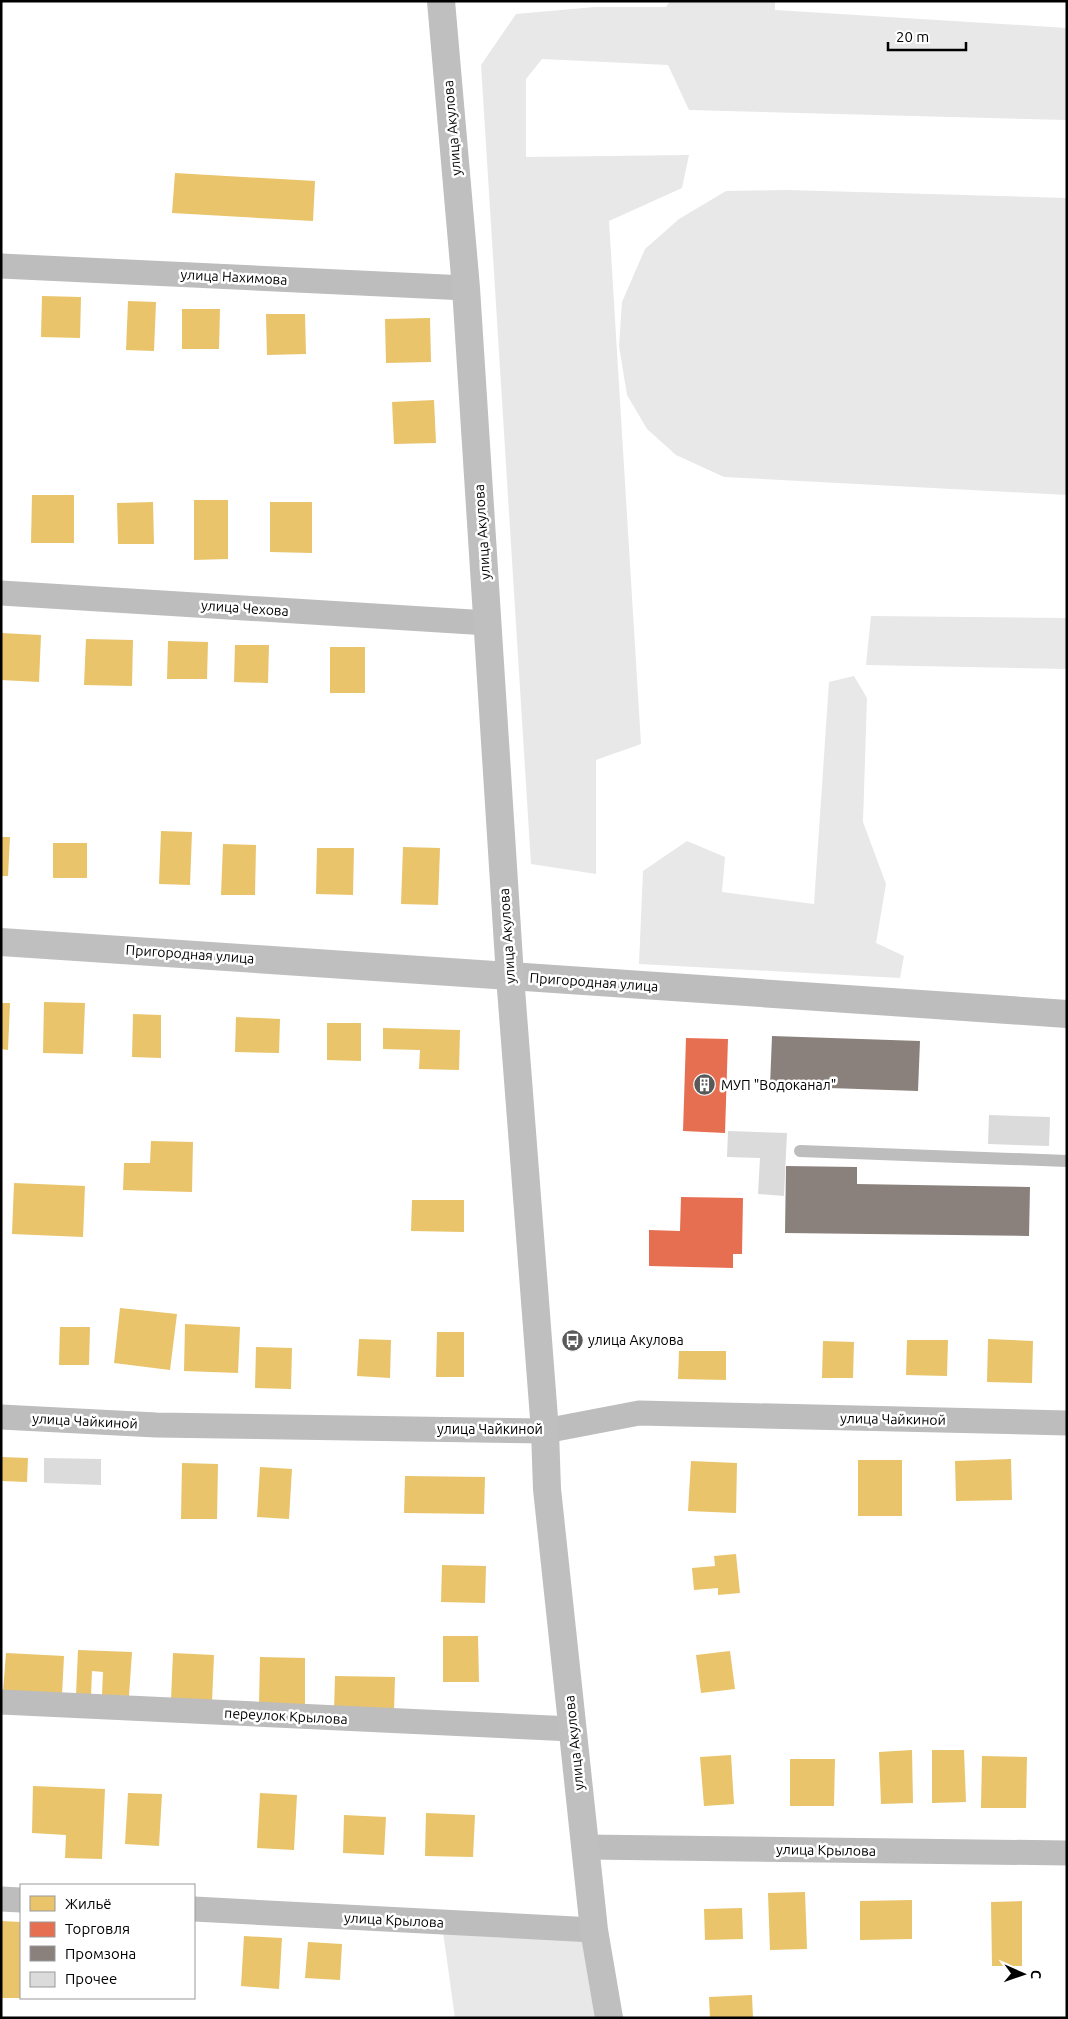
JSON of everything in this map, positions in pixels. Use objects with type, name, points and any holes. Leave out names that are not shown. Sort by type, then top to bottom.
[{"type":"main road","name":"улица Акулова","points":[[440,1],[466,288],[510,976],[545,1431],[547,1489],[594,1930],[609,2018]]},
{"type":"main road","name":"Пригородная улица","points":[[1,942],[510,976]]},
{"type":"street","name":"улица Нахимова","points":[[1,266],[466,288]]},
{"type":"street","name":"улица Чехова","points":[[1,593],[488,623]]},
{"type":"street","name":"Пригородная улица","points":[[510,976],[1067,1014]]},
{"type":"street","name":"улица Чайкиной","points":[[1,1417],[156,1425],[545,1431],[639,1414],[1067,1423]]},
{"type":"street","name":"переулок Крылова","points":[[1,1702],[572,1730]]},
{"type":"street","name":"улица Крылова","points":[[586,1847],[1067,1853]]},
{"type":"street","points":[[1,1899],[20,1900]]},
{"type":"street","name":"улица Крылова","points":[[195,1909],[594,1930]]},
{"type":"lane","points":[[800,1151],[1067,1161]]},
{"type":"shaded area","points":[[670,1],[775,1],[775,10],[1067,28],[1067,120],[689,110],[668,65],[542,59],[526,79],[526,157],[689,155],[682,188],[609,221],[641,744],[596,760],[596,874],[531,864],[481,65],[516,14],[595,7],[666,7]]},
{"type":"shaded area","points":[[786,190],[1067,198],[1067,495],[724,477],[676,455],[647,429],[627,395],[619,346],[622,302],[645,249],[679,219],[726,191]]},
{"type":"shaded area","points":[[871,616],[1067,618],[1067,669],[866,665]]},
{"type":"shaded area","points":[[854,676],[867,698],[863,822],[886,884],[876,943],[904,956],[900,978],[639,964],[643,871],[687,841],[725,857],[722,892],[814,904],[829,682]]},
{"type":"shaded area","points":[[443,1932],[582,1940],[595,2018],[455,2018]]},
{"type":"building: Жильё","points":[[175,173],[315,181],[313,221],[172,213]]},
{"type":"building: Жильё","points":[[42,296],[81,297],[80,338],[41,337]]},
{"type":"building: Жильё","points":[[128,301],[156,302],[154,351],[126,350]]},
{"type":"building: Жильё","points":[[182,309],[220,309],[219,349],[182,349]]},
{"type":"building: Жильё","points":[[266,314],[305,314],[306,354],[267,355]]},
{"type":"building: Жильё","points":[[430,318],[431,362],[386,363],[385,319]]},
{"type":"building: Жильё","points":[[434,400],[436,443],[394,444],[392,402]]},
{"type":"building: Жильё","points":[[32,495],[74,495],[74,543],[31,543]]},
{"type":"building: Жильё","points":[[194,500],[228,500],[228,559],[194,560]]},
{"type":"building: Жильё","points":[[153,502],[154,544],[118,544],[117,503]]},
{"type":"building: Жильё","points":[[270,502],[312,502],[312,553],[270,552]]},
{"type":"building: Жильё","points":[[1,633],[41,635],[39,682],[1,680]]},
{"type":"building: Жильё","points":[[86,639],[133,640],[132,686],[84,685]]},
{"type":"building: Жильё","points":[[168,641],[208,642],[207,679],[167,679]]},
{"type":"building: Жильё","points":[[235,645],[269,645],[268,683],[234,682]]},
{"type":"building: Жильё","points":[[330,647],[365,647],[365,693],[330,693]]},
{"type":"building: Жильё","points":[[161,831],[192,832],[190,885],[159,884]]},
{"type":"building: Жильё","points":[[1,837],[10,837],[8,876],[1,876]]},
{"type":"building: Жильё","points":[[53,843],[87,843],[87,878],[53,878]]},
{"type":"building: Жильё","points":[[223,844],[256,845],[255,895],[221,895]]},
{"type":"building: Жильё","points":[[403,847],[440,848],[438,905],[401,904]]},
{"type":"building: Жильё","points":[[317,848],[354,848],[353,895],[316,894]]},
{"type":"building: Жильё","points":[[44,1002],[85,1003],[83,1054],[43,1053]]},
{"type":"building: Жильё","points":[[1,1003],[10,1003],[8,1050],[1,1049]]},
{"type":"building: Жильё","points":[[133,1014],[161,1015],[161,1058],[132,1057]]},
{"type":"building: Жильё","points":[[236,1017],[280,1019],[279,1053],[235,1052]]},
{"type":"building: Жильё","points":[[327,1023],[361,1023],[361,1061],[327,1060]]},
{"type":"building: Жильё","points":[[383,1028],[460,1030],[459,1070],[419,1069],[420,1050],[383,1049]]},
{"type":"building: Жильё","points":[[151,1141],[193,1142],[192,1192],[123,1190],[124,1163],[150,1163]]},
{"type":"building: Жильё","points":[[14,1183],[85,1186],[83,1237],[12,1234]]},
{"type":"building: Жильё","points":[[412,1200],[464,1200],[464,1232],[411,1231]]},
{"type":"building: Жильё","points":[[120,1308],[177,1314],[170,1370],[114,1363]]},
{"type":"building: Жильё","points":[[185,1324],[240,1327],[238,1373],[184,1371]]},
{"type":"building: Жильё","points":[[60,1327],[90,1327],[89,1365],[59,1365]]},
{"type":"building: Жильё","points":[[437,1332],[464,1332],[464,1377],[436,1377]]},
{"type":"building: Жильё","points":[[359,1339],[391,1340],[390,1378],[357,1376]]},
{"type":"building: Жильё","points":[[988,1339],[1033,1341],[1032,1383],[987,1382]]},
{"type":"building: Жильё","points":[[907,1340],[948,1340],[947,1376],[906,1375]]},
{"type":"building: Жильё","points":[[823,1341],[854,1342],[853,1378],[822,1378]]},
{"type":"building: Жильё","points":[[256,1347],[292,1348],[291,1389],[255,1388]]},
{"type":"building: Жильё","points":[[679,1351],[726,1351],[726,1380],[678,1379]]},
{"type":"building: Жильё","points":[[1,1457],[28,1458],[27,1482],[1,1481]]},
{"type":"building: Жильё","points":[[1011,1459],[1012,1500],[956,1501],[955,1461]]},
{"type":"building: Жильё","points":[[858,1460],[902,1460],[902,1516],[858,1516]]},
{"type":"building: Жильё","points":[[691,1461],[737,1463],[736,1513],[688,1511]]},
{"type":"building: Жильё","points":[[182,1463],[218,1464],[217,1519],[181,1519]]},
{"type":"building: Жильё","points":[[260,1467],[292,1469],[289,1519],[257,1517]]},
{"type":"building: Жильё","points":[[405,1476],[485,1477],[484,1514],[404,1513]]},
{"type":"building: Жильё","points":[[736,1554],[740,1593],[718,1595],[718,1588],[694,1590],[692,1568],[715,1566],[714,1556]]},
{"type":"building: Жильё","points":[[442,1565],[486,1566],[485,1603],[441,1602]]},
{"type":"building: Жильё","points":[[443,1636],[478,1636],[479,1682],[443,1682]]},
{"type":"building: Жильё","points":[[78,1650],[132,1652],[129,1696],[102,1695],[103,1672],[92,1671],[91,1696],[76,1695]]},
{"type":"building: Жильё","points":[[730,1651],[735,1689],[701,1693],[696,1655]]},
{"type":"building: Жильё","points":[[6,1653],[64,1656],[62,1695],[3,1692]]},
{"type":"building: Жильё","points":[[173,1653],[214,1655],[212,1702],[171,1700]]},
{"type":"building: Жильё","points":[[260,1657],[305,1658],[305,1707],[259,1705]]},
{"type":"building: Жильё","points":[[335,1676],[395,1677],[394,1711],[334,1710]]},
{"type":"building: Жильё","points":[[912,1750],[913,1803],[881,1804],[879,1752]]},
{"type":"building: Жильё","points":[[932,1750],[964,1750],[966,1802],[932,1803]]},
{"type":"building: Жильё","points":[[731,1755],[734,1804],[704,1806],[700,1757]]},
{"type":"building: Жильё","points":[[982,1756],[1027,1757],[1026,1808],[981,1808]]},
{"type":"building: Жильё","points":[[790,1759],[835,1759],[834,1806],[790,1806]]},
{"type":"building: Жильё","points":[[33,1786],[105,1789],[102,1859],[65,1858],[66,1835],[32,1833]]},
{"type":"building: Жильё","points":[[128,1793],[162,1794],[159,1846],[125,1844]]},
{"type":"building: Жильё","points":[[260,1793],[297,1795],[294,1850],[257,1848]]},
{"type":"building: Жильё","points":[[426,1813],[475,1815],[473,1857],[425,1856]]},
{"type":"building: Жильё","points":[[344,1815],[386,1817],[384,1855],[343,1853]]},
{"type":"building: Жильё","points":[[805,1892],[807,1949],[770,1950],[768,1893]]},
{"type":"building: Жильё","points":[[912,1900],[912,1939],[860,1940],[860,1901]]},
{"type":"building: Жильё","points":[[1022,1901],[1022,1966],[992,1966],[991,1902]]},
{"type":"building: Жильё","points":[[742,1908],[743,1939],[705,1940],[704,1909]]},
{"type":"building: Жильё","points":[[1,1921],[20,1922],[20,1998],[1,1998]]},
{"type":"building: Жильё","points":[[244,1936],[282,1938],[279,1989],[241,1986]]},
{"type":"building: Жильё","points":[[308,1942],[342,1944],[340,1980],[305,1978]]},
{"type":"building: Жильё","points":[[752,1995],[753,2018],[710,2018],[709,1997]]},
{"type":"building: Торговля","name":"МУП \"Водоканал\"","points":[[686,1038],[728,1039],[725,1133],[683,1131]]},
{"type":"building: Торговля","points":[[681,1197],[743,1198],[742,1254],[733,1254],[733,1268],[649,1266],[649,1230],[680,1231]]},
{"type":"building: Промзона","points":[[772,1036],[920,1041],[918,1091],[770,1086]]},
{"type":"building: Промзона","points":[[786,1166],[857,1167],[857,1184],[1030,1187],[1029,1236],[785,1233]]},
{"type":"building: Прочее","points":[[989,1115],[1050,1117],[1049,1146],[988,1144]]},
{"type":"building: Прочее","points":[[728,1131],[787,1133],[784,1196],[758,1194],[760,1158],[727,1157]]},
{"type":"building: Прочее","points":[[44,1458],[101,1459],[101,1485],[44,1483]]},
{"type":"place","name":"МУП \"Водоканал\"","points":[[705,1085]]},
{"type":"place","name":"улица Акулова","points":[[572,1340]]}]
